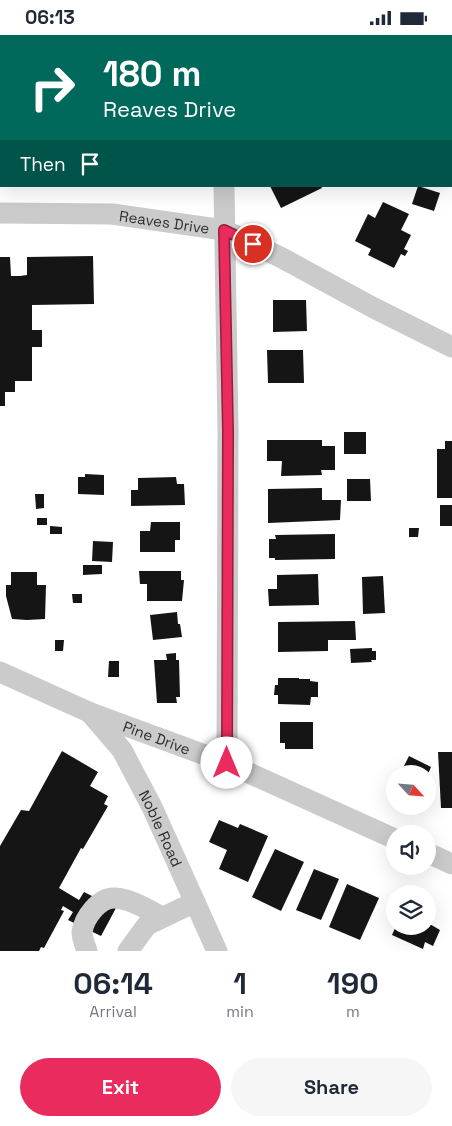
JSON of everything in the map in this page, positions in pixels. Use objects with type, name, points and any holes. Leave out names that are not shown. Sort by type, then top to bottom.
[{"type":"street","points":[[224,187],[228,431],[227,763]]},
{"type":"street","name":"Reaves Drive","points":[[0,213],[112,214],[224,230],[282,258],[372,307],[452,347]]},
{"type":"street","name":"Pine Drive","points":[[0,673],[91,713],[227,763],[386,835]]},
{"type":"street","name":"Noble Road","points":[[91,713],[122,750],[152,807],[217,951]]},
{"type":"street","points":[[436,857],[452,864]]},
{"type":"street","points":[[87,951],[82,934],[87,918],[98,904],[114,898],[137,904],[162,917]]},
{"type":"street","points":[[128,951],[147,925],[194,902]]},
{"type":"building","points":[[270,187],[322,187],[322,188],[281,208]]},
{"type":"building","points":[[418,187],[440,193],[434,211],[412,204]]},
{"type":"building","points":[[383,202],[409,214],[401,230],[411,235],[404,249],[408,251],[405,256],[401,254],[394,268],[368,255],[371,249],[355,241],[368,214],[375,218]]},
{"type":"building","points":[[93,256],[94,304],[32,305],[32,330],[42,330],[42,347],[32,347],[32,381],[15,381],[15,392],[5,392],[5,406],[0,406],[0,257],[10,257],[11,276],[20,276],[27,275],[27,257]]},
{"type":"building","points":[[273,300],[306,300],[307,331],[273,332]]},
{"type":"building","points":[[267,350],[303,350],[304,383],[268,383]]},
{"type":"building","points":[[344,432],[366,432],[366,454],[344,454]]},
{"type":"building","points":[[267,440],[322,440],[322,446],[335,446],[335,470],[321,470],[322,475],[281,476],[282,461],[267,461]]},
{"type":"building","points":[[445,441],[452,441],[452,498],[437,498],[437,449],[445,449]]},
{"type":"building","points":[[85,474],[104,475],[104,495],[78,494],[78,477],[85,477]]},
{"type":"building","points":[[176,477],[177,484],[184,484],[185,505],[131,506],[131,490],[138,490],[138,478]]},
{"type":"building","points":[[347,479],[370,479],[371,501],[347,501]]},
{"type":"building","points":[[322,488],[322,500],[341,500],[340,520],[268,523],[268,489]]},
{"type":"building","points":[[35,494],[44,494],[44,508],[36,509]]},
{"type":"building","points":[[440,505],[452,505],[452,526],[440,526]]},
{"type":"building","points":[[37,518],[47,518],[47,525],[37,525]]},
{"type":"building","points":[[151,522],[180,522],[180,540],[175,540],[175,552],[140,552],[140,531],[150,531]]},
{"type":"building","points":[[50,526],[62,527],[62,534],[50,534]]},
{"type":"building","points":[[409,528],[419,528],[418,537],[409,537]]},
{"type":"building","points":[[335,534],[335,559],[275,560],[275,558],[269,558],[269,539],[276,539],[275,535]]},
{"type":"building","points":[[93,541],[113,542],[112,562],[92,561]]},
{"type":"building","points":[[83,565],[102,565],[102,574],[83,575]]},
{"type":"building","points":[[139,571],[181,571],[181,580],[184,580],[182,601],[147,601],[147,584],[140,584]]},
{"type":"building","points":[[11,572],[37,572],[37,585],[46,585],[45,619],[12,619],[6,596],[6,585],[11,585]]},
{"type":"building","points":[[318,574],[319,605],[269,606],[268,589],[277,589],[277,575]]},
{"type":"building","points":[[383,576],[385,613],[363,614],[362,577]]},
{"type":"building","points":[[72,594],[82,594],[82,603],[73,603]]},
{"type":"building","points":[[177,612],[182,637],[153,640],[150,615]]},
{"type":"building","points":[[355,621],[356,640],[328,640],[328,651],[278,652],[278,622]]},
{"type":"building","points":[[55,640],[64,640],[63,651],[55,651]]},
{"type":"building","points":[[372,648],[372,651],[376,651],[376,660],[371,660],[372,662],[351,663],[350,649]]},
{"type":"building","points":[[176,653],[176,660],[179,660],[180,697],[176,697],[177,703],[157,703],[154,660],[167,660],[166,654]]},
{"type":"building","points":[[109,661],[119,661],[119,677],[108,677]]},
{"type":"building","points":[[278,678],[310,679],[310,681],[318,682],[318,697],[311,697],[310,705],[278,704],[278,695],[274,695],[275,685],[278,685]]},
{"type":"building","points":[[280,722],[313,722],[313,749],[285,749],[285,743],[280,743]]},
{"type":"building","points":[[62,751],[98,772],[90,786],[108,796],[104,804],[108,806],[83,849],[81,848],[59,888],[79,900],[84,892],[116,908],[101,936],[68,920],[73,912],[63,906],[61,910],[64,911],[44,948],[41,947],[39,951],[0,951],[0,846],[21,810],[29,811]]},
{"type":"building","points":[[438,752],[452,752],[452,808],[441,808]]},
{"type":"building","points":[[409,756],[427,765],[404,765]]},
{"type":"building","points":[[219,820],[238,828],[240,824],[268,836],[248,882],[219,869],[227,850],[209,842]]},
{"type":"building","points":[[275,849],[304,862],[281,911],[252,897]]},
{"type":"building","points":[[314,869],[339,879],[321,920],[296,910]]},
{"type":"building","points":[[347,884],[379,898],[360,940],[329,927]]},
{"type":"building","points":[[436,928],[440,930],[433,946],[425,942],[423,949],[392,935],[436,935]]},
{"type":"route","points":[[227,763],[228,431],[224,230],[253,244]]}]
